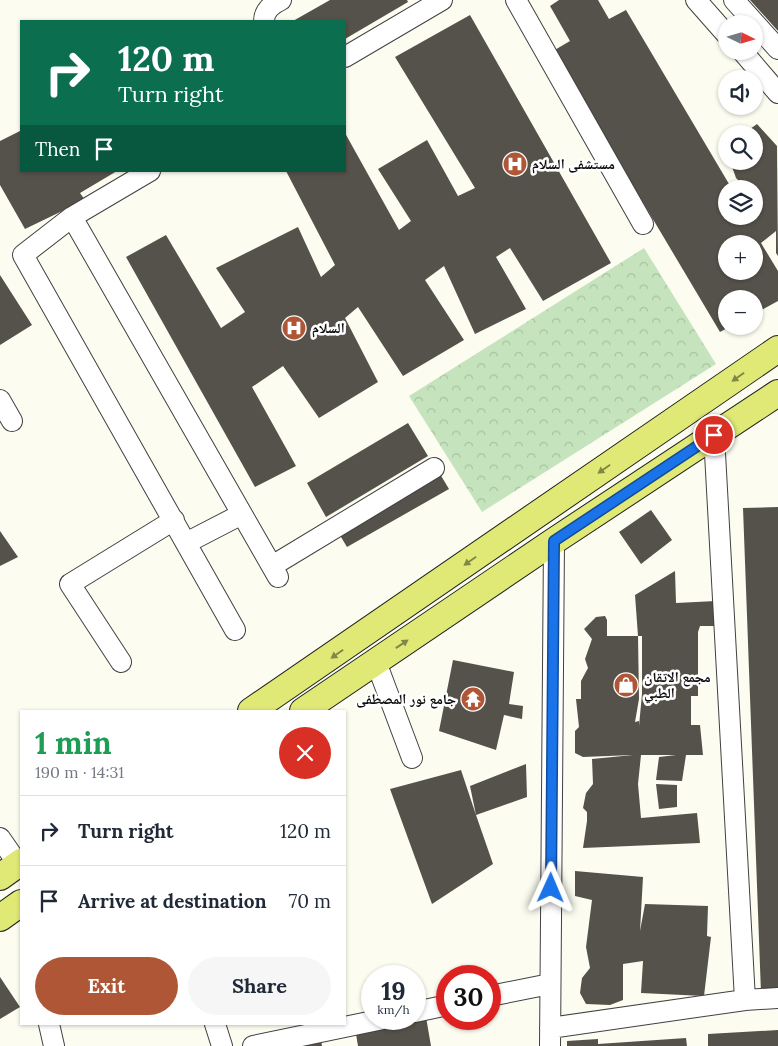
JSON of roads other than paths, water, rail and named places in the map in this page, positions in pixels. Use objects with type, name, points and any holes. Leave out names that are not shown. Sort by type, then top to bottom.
[{"type":"main road","points":[[252,710],[776,355]]},
{"type":"main road","points":[[304,710],[554,541],[778,393]]},
{"type":"main road","points":[[0,918],[20,904]]},
{"type":"street","points":[[264,20],[264,16],[274,4],[281,0]]},
{"type":"street","points":[[346,56],[442,0]]},
{"type":"street","points":[[516,0],[642,224]]},
{"type":"street","points":[[734,0],[778,49]]},
{"type":"street","points":[[701,2],[718,24]]},
{"type":"street","points":[[750,60],[778,93]]},
{"type":"street","points":[[148,172],[72,217],[24,255],[235,630]]},
{"type":"street","points":[[72,217],[275,572],[434,468]]},
{"type":"street","points":[[0,400],[12,421]]},
{"type":"street","points":[[714,435],[745,1000]]},
{"type":"street","points":[[186,543],[242,514]]},
{"type":"street","points":[[122,662],[70,584],[174,520]]},
{"type":"street","points":[[554,541],[550,1037],[745,1000],[778,998]]},
{"type":"street","points":[[376,662],[412,758]]},
{"type":"street","points":[[0,838],[13,868]]},
{"type":"street","points":[[501,994],[550,984]]},
{"type":"street","points":[[253,1046],[361,1024]]},
{"type":"street","points":[[49,1025],[54,1046]]},
{"type":"street","points":[[215,1025],[222,1046]]},
{"type":"place","name":"مستشفى السلام","points":[[515,164]]},
{"type":"place","name":"السلام","points":[[294,328]]},
{"type":"place","name":"مجمع الاتقان الطبي","points":[[626,685]]},
{"type":"place","name":"جامع نور المصطفى","points":[[473,699]]}]
